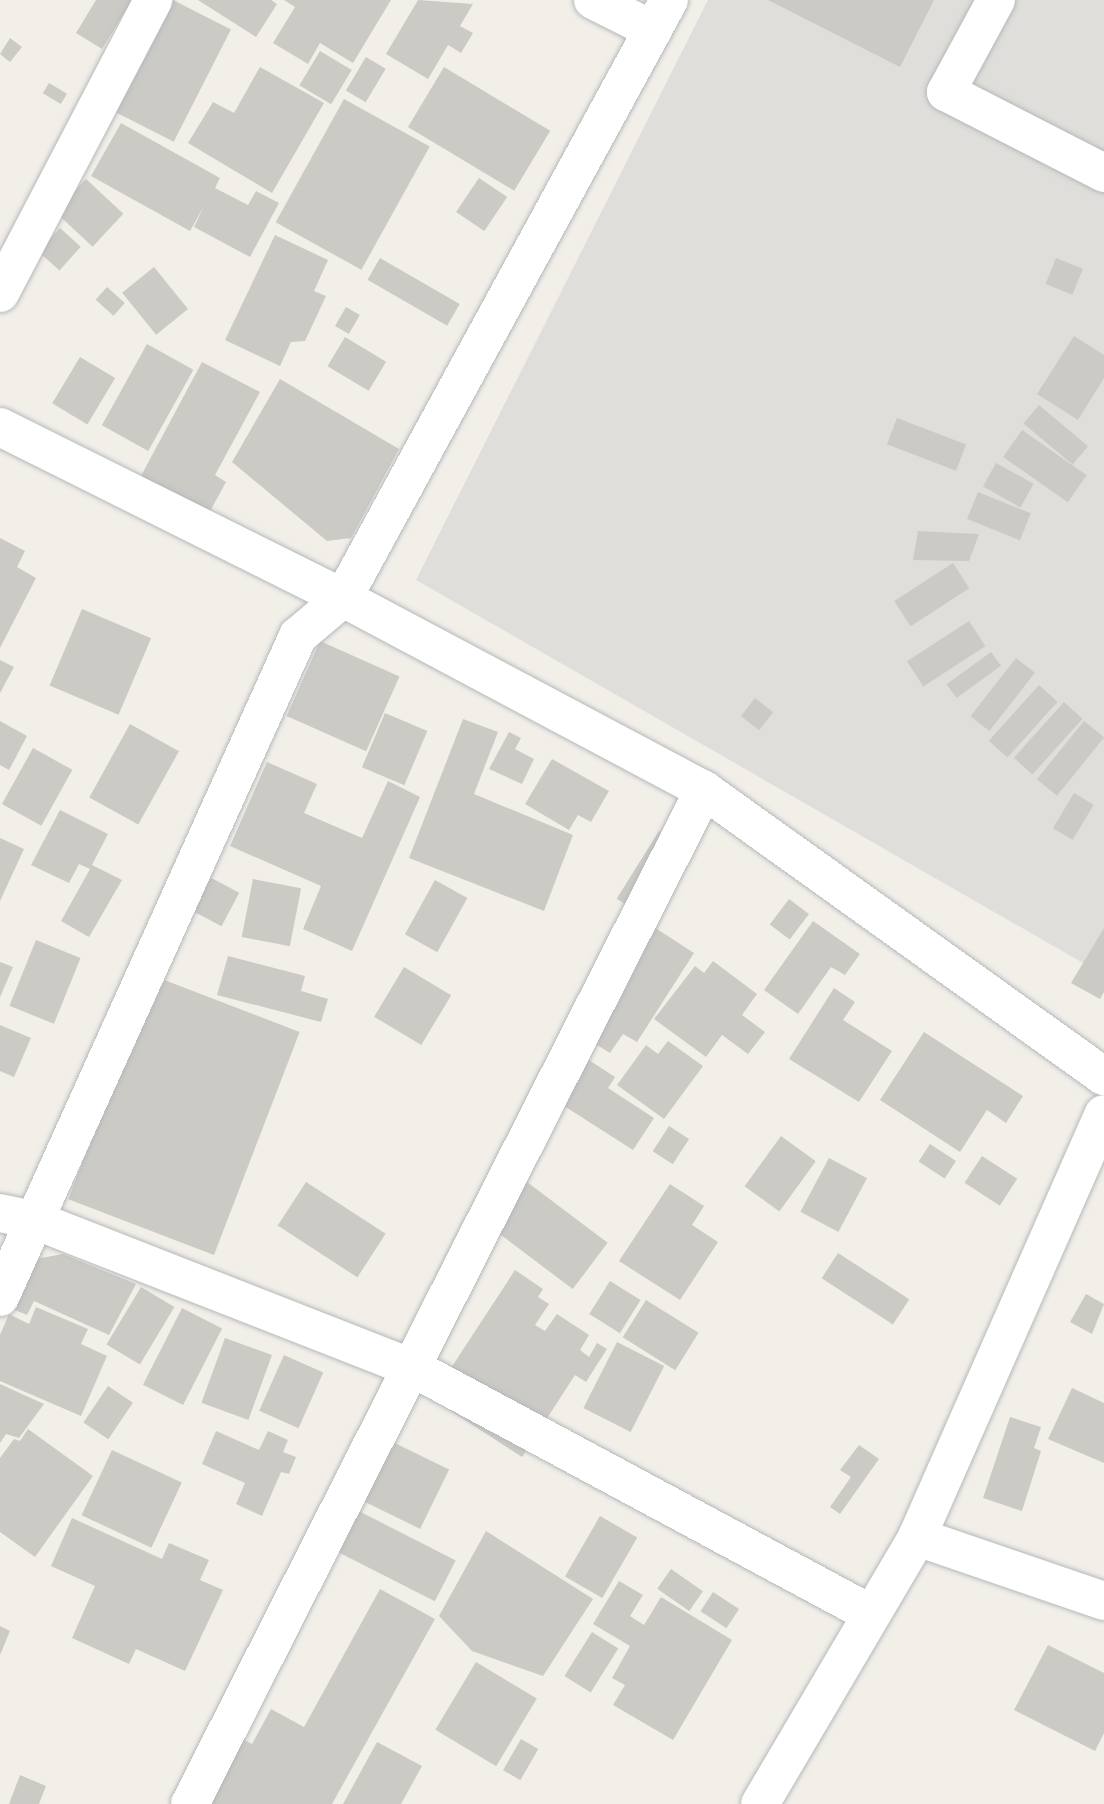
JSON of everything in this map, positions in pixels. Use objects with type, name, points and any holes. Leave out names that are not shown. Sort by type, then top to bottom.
[{"type":"street","points":[[0,293],[153,0]]},
{"type":"street","points":[[0,1297],[37,1221],[298,636],[343,598],[661,15],[593,0]]},
{"type":"street","points":[[996,0],[946,92],[1104,173]]},
{"type":"street","points":[[0,427],[343,598],[704,790],[1104,1076]]},
{"type":"street","points":[[190,1804],[704,790]]},
{"type":"street","points":[[760,1804],[916,1537],[1104,1114]]},
{"type":"street","points":[[0,1213],[37,1221],[413,1367],[871,1614]]},
{"type":"street","points":[[916,1537],[1104,1601]]},
{"type":"shaded area","points":[[708,0],[1104,0],[1104,975],[416,580]]},
{"type":"building","points":[[96,0],[132,0],[102,49],[76,33]]},
{"type":"building","points":[[173,0],[231,30],[174,142],[116,112]]},
{"type":"building","points":[[198,0],[271,0],[277,4],[256,37]]},
{"type":"building","points":[[284,0],[391,0],[353,63],[320,43],[308,64],[273,43],[295,7]]},
{"type":"building","points":[[418,0],[473,4],[460,26],[473,33],[461,53],[448,45],[428,79],[386,54]]},
{"type":"building","points":[[768,0],[934,0],[900,67]]},
{"type":"building","points":[[10,38],[22,47],[10,62],[0,54]]},
{"type":"building","points":[[320,51],[352,70],[331,104],[299,85]]},
{"type":"building","points":[[366,57],[386,69],[366,102],[346,90]]},
{"type":"building","points":[[260,67],[324,103],[272,193],[188,143],[213,102],[234,113]]},
{"type":"building","points":[[444,67],[550,131],[514,191],[408,127]]},
{"type":"building","points":[[49,83],[67,94],[61,104],[43,93]]},
{"type":"building","points":[[344,99],[430,147],[361,270],[276,222]]},
{"type":"building","points":[[121,123],[220,178],[215,188],[248,205],[256,191],[279,203],[250,257],[194,227],[204,206],[190,231],[91,176]]},
{"type":"building","points":[[479,178],[507,197],[484,231],[456,212]]},
{"type":"building","points":[[86,179],[123,214],[93,247],[55,212]]},
{"type":"building","points":[[60,228],[81,247],[59,271],[39,252]]},
{"type":"building","points":[[275,235],[328,260],[314,291],[326,296],[305,341],[291,342],[280,366],[225,340]]},
{"type":"building","points":[[380,258],[460,304],[447,326],[368,280]]},
{"type":"building","points":[[1056,258],[1083,269],[1072,295],[1046,284]]},
{"type":"building","points":[[154,267],[188,309],[156,335],[122,293]]},
{"type":"building","points":[[107,287],[125,303],[113,316],[96,300]]},
{"type":"building","points":[[346,307],[360,315],[349,334],[335,326]]},
{"type":"building","points":[[1074,336],[1104,355],[1104,378],[1078,420],[1037,394]]},
{"type":"building","points":[[345,337],[386,362],[369,391],[327,366]]},
{"type":"building","points":[[147,344],[193,370],[148,451],[102,425]]},
{"type":"building","points":[[80,357],[115,378],[87,424],[52,403]]},
{"type":"building","points":[[202,362],[260,392],[215,475],[226,482],[203,524],[134,489]]},
{"type":"building","points":[[280,379],[399,449],[351,538],[327,541],[232,462]]},
{"type":"building","points":[[1039,405],[1088,446],[1073,465],[1024,423]]},
{"type":"building","points":[[897,418],[966,445],[956,471],[887,444]]},
{"type":"building","points":[[1022,430],[1087,475],[1068,502],[1003,457]]},
{"type":"building","points":[[996,463],[1034,484],[1021,507],[983,487]]},
{"type":"building","points":[[978,492],[1031,513],[1020,540],[967,519]]},
{"type":"building","points":[[918,531],[979,534],[969,561],[913,560]]},
{"type":"building","points":[[0,538],[25,551],[17,567],[36,578],[0,648]]},
{"type":"building","points":[[953,563],[969,588],[911,626],[894,601]]},
{"type":"building","points":[[82,609],[151,638],[119,715],[50,685]]},
{"type":"building","points":[[969,621],[985,646],[923,686],[907,661]]},
{"type":"building","points":[[320,641],[399,676],[366,751],[287,716]]},
{"type":"building","points":[[991,652],[1001,666],[956,698],[947,684]]},
{"type":"building","points":[[1016,658],[1035,673],[989,731],[970,716]]},
{"type":"building","points":[[0,660],[14,667],[0,693]]},
{"type":"building","points":[[1039,685],[1058,702],[1007,757],[989,741]]},
{"type":"building","points":[[755,698],[773,712],[759,730],[741,716]]},
{"type":"building","points":[[1064,702],[1083,719],[1032,774],[1014,758]]},
{"type":"building","points":[[385,713],[427,731],[404,785],[362,767]]},
{"type":"building","points":[[463,719],[498,732],[474,794],[573,835],[544,911],[409,858]]},
{"type":"building","points":[[0,721],[27,736],[9,770],[0,765]]},
{"type":"building","points":[[1084,721],[1104,738],[1057,796],[1037,779]]},
{"type":"building","points":[[130,724],[179,751],[138,825],[89,797]]},
{"type":"building","points":[[509,732],[521,738],[515,749],[534,759],[522,784],[489,769]]},
{"type":"building","points":[[33,748],[72,770],[41,826],[2,804]]},
{"type":"building","points":[[552,759],[609,791],[591,822],[578,815],[569,830],[525,804]]},
{"type":"building","points":[[267,762],[317,784],[304,813],[362,838],[388,781],[420,797],[352,951],[303,929],[321,886],[230,846]]},
{"type":"building","points":[[1074,793],[1094,805],[1073,840],[1053,828]]},
{"type":"building","points":[[60,810],[108,834],[92,865],[122,880],[89,937],[61,921],[90,869],[79,864],[69,883],[31,865]]},
{"type":"building","points":[[659,831],[694,853],[651,921],[617,899]]},
{"type":"building","points":[[0,838],[24,849],[0,901]]},
{"type":"building","points":[[204,874],[239,893],[221,926],[186,908]]},
{"type":"building","points":[[253,879],[301,888],[290,946],[242,937]]},
{"type":"building","points":[[435,880],[467,898],[437,952],[405,934]]},
{"type":"building","points":[[789,899],[809,914],[790,940],[770,925]]},
{"type":"building","points":[[629,911],[694,953],[637,1042],[623,1034],[610,1053],[575,1031]]},
{"type":"building","points":[[813,921],[860,954],[845,975],[831,967],[798,1014],[764,990]]},
{"type":"building","points":[[1104,928],[1104,992],[1100,999],[1071,983]]},
{"type":"building","points":[[36,940],[81,958],[54,1024],[9,1006]]},
{"type":"building","points":[[228,956],[305,976],[301,991],[328,999],[321,1022],[217,995]]},
{"type":"building","points":[[713,961],[757,994],[742,1015],[765,1032],[748,1054],[722,1035],[706,1057],[654,1019],[695,966],[704,973]]},
{"type":"building","points":[[0,962],[13,967],[0,997]]},
{"type":"building","points":[[404,967],[451,995],[421,1045],[374,1017]]},
{"type":"building","points":[[154,976],[300,1032],[214,1255],[68,1199]]},
{"type":"building","points":[[834,988],[855,1002],[843,1020],[892,1051],[859,1102],[789,1059]]},
{"type":"building","points":[[0,1025],[31,1038],[14,1077],[0,1071]]},
{"type":"building","points":[[924,1032],[1023,1096],[1006,1123],[987,1110],[960,1152],[880,1100]]},
{"type":"building","points":[[668,1041],[703,1066],[664,1119],[617,1085],[646,1045],[658,1054]]},
{"type":"building","points":[[575,1051],[615,1077],[608,1088],[654,1118],[633,1150],[547,1095]]},
{"type":"building","points":[[669,1126],[689,1139],[673,1164],[653,1151]]},
{"type":"building","points":[[781,1136],[816,1161],[779,1211],[745,1186]]},
{"type":"building","points":[[930,1144],[956,1161],[945,1178],[919,1162]]},
{"type":"building","points":[[982,1156],[1017,1179],[1000,1206],[965,1183]]},
{"type":"building","points":[[829,1158],[867,1178],[838,1232],[800,1212]]},
{"type":"building","points":[[519,1176],[608,1243],[573,1289],[484,1222]]},
{"type":"building","points":[[306,1182],[386,1234],[357,1277],[278,1226]]},
{"type":"building","points":[[670,1184],[704,1206],[692,1225],[718,1242],[680,1300],[619,1261]]},
{"type":"building","points":[[838,1253],[909,1299],[893,1324],[822,1278]]},
{"type":"building","points":[[63,1254],[136,1284],[109,1335],[34,1301],[27,1315],[0,1304],[25,1261]]},
{"type":"building","points":[[515,1270],[543,1289],[538,1297],[549,1304],[535,1325],[545,1331],[557,1314],[589,1335],[580,1350],[589,1357],[597,1343],[607,1349],[586,1382],[575,1375],[522,1457],[448,1409],[468,1378],[451,1368]]},
{"type":"building","points":[[610,1281],[641,1300],[620,1333],[589,1314]]},
{"type":"building","points":[[141,1287],[174,1307],[140,1365],[106,1344]]},
{"type":"building","points":[[1086,1294],[1104,1304],[1092,1334],[1070,1322]]},
{"type":"building","points":[[646,1300],[699,1333],[675,1370],[623,1337]]},
{"type":"building","points":[[36,1307],[88,1329],[81,1344],[107,1356],[81,1416],[0,1381],[0,1335],[9,1314],[29,1324]]},
{"type":"building","points":[[182,1308],[222,1328],[183,1405],[143,1385]]},
{"type":"building","points":[[225,1338],[272,1355],[248,1420],[201,1403]]},
{"type":"building","points":[[617,1342],[664,1366],[631,1432],[583,1408]]},
{"type":"building","points":[[284,1355],[323,1372],[298,1428],[259,1411]]},
{"type":"building","points":[[0,1384],[44,1404],[19,1438],[6,1434],[0,1443]]},
{"type":"building","points":[[108,1386],[133,1403],[108,1439],[83,1422]]},
{"type":"building","points":[[1072,1388],[1104,1403],[1104,1463],[1048,1439]]},
{"type":"building","points":[[1010,1417],[1041,1427],[1034,1448],[1041,1451],[1022,1511],[983,1498]]},
{"type":"building","points":[[28,1429],[93,1476],[35,1557],[0,1532],[0,1458],[14,1439],[20,1441]]},
{"type":"building","points":[[216,1431],[259,1450],[268,1431],[288,1440],[283,1452],[296,1457],[289,1474],[281,1472],[262,1516],[236,1504],[245,1483],[202,1464]]},
{"type":"building","points":[[370,1431],[449,1470],[420,1529],[341,1490]]},
{"type":"building","points":[[859,1445],[879,1459],[840,1514],[830,1507],[851,1477],[840,1470]]},
{"type":"building","points":[[112,1450],[182,1483],[151,1548],[82,1515]]},
{"type":"building","points":[[347,1505],[456,1560],[435,1601],[326,1546]]},
{"type":"building","points":[[600,1516],[637,1538],[602,1598],[565,1577]]},
{"type":"building","points":[[72,1518],[162,1559],[169,1543],[209,1560],[200,1580],[223,1590],[185,1671],[136,1649],[129,1664],[72,1638],[95,1586],[51,1566]]},
{"type":"building","points":[[486,1531],[593,1599],[543,1676],[472,1651],[439,1616]]},
{"type":"building","points":[[671,1569],[703,1591],[689,1611],[657,1589]]},
{"type":"building","points":[[619,1581],[643,1595],[630,1616],[644,1625],[661,1597],[732,1640],[673,1740],[613,1705],[625,1685],[612,1678],[630,1646],[593,1624]]},
{"type":"building","points":[[380,1589],[435,1619],[332,1804],[179,1804],[221,1728],[252,1744],[271,1709],[304,1727]]},
{"type":"building","points":[[713,1592],[739,1609],[726,1628],[700,1611]]},
{"type":"building","points":[[0,1626],[10,1631],[0,1655]]},
{"type":"building","points":[[592,1632],[618,1648],[591,1693],[564,1676]]},
{"type":"building","points":[[1048,1645],[1104,1673],[1104,1733],[1095,1751],[1014,1710]]},
{"type":"building","points":[[476,1662],[537,1699],[496,1766],[435,1730]]},
{"type":"building","points":[[521,1739],[538,1749],[520,1780],[503,1770]]},
{"type":"building","points":[[377,1742],[422,1766],[401,1804],[343,1804]]},
{"type":"building","points":[[20,1775],[46,1786],[39,1804],[9,1804]]}]
